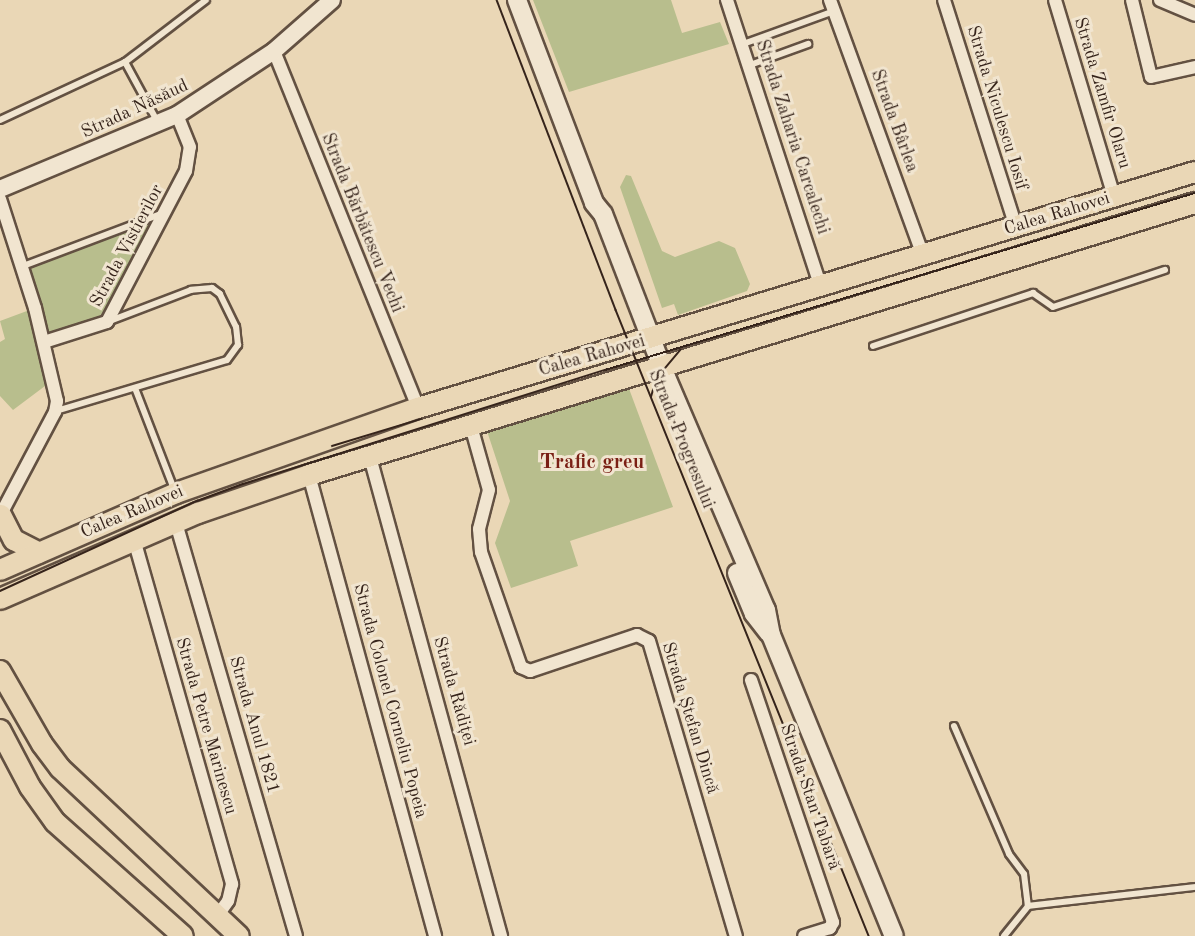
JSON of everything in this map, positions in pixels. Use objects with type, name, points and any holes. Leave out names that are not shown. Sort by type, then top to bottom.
[{"type":"main road","name":"Strada Progresului","points":[[517,0],[594,203],[603,213],[646,341],[754,614],[771,634],[894,936]]},
{"type":"main road","name":"Calea Rahovei","points":[[0,570],[176,493],[418,408],[646,341],[1195,172]]},
{"type":"main road","name":"Calea Rahovei","points":[[0,599],[135,543],[176,523],[309,475],[658,371],[1195,203]]},
{"type":"main road","points":[[0,516],[14,540],[39,553]]},
{"type":"main road","points":[[0,671],[42,744],[60,768],[239,936]]},
{"type":"main road","points":[[0,730],[18,768],[55,822],[183,936]]},
{"type":"street","name":"Strada Zaharia Carcalechi","points":[[727,0],[821,286]]},
{"type":"street","name":"Strada Niculescu Iosif","points":[[944,0],[1016,227]]},
{"type":"street","name":"Strada Zamfir Olaru","points":[[1055,0],[1114,197]]},
{"type":"street","points":[[1132,0],[1151,77],[1195,67]]},
{"type":"street","points":[[1160,0],[1195,15]]},
{"type":"street","name":"Strada Năsăud","points":[[0,189],[177,115],[274,51],[323,3]]},
{"type":"street","name":"Strada Bârlea","points":[[832,6],[923,255]]},
{"type":"street","name":"Strada Bărbătescu Vechi","points":[[274,51],[418,408]]},
{"type":"street","name":"Strada Vistierilor","points":[[44,342],[107,322],[166,212],[190,159],[188,140],[177,115]]},
{"type":"street","points":[[0,199],[23,266],[56,391],[56,412],[0,516]]},
{"type":"street","name":"Strada Ștefan Dincă","points":[[471,426],[489,490],[479,529],[481,552],[521,667],[530,671],[637,635],[649,641],[736,936]]},
{"type":"street","name":"Strada Rădiței","points":[[370,457],[501,936]]},
{"type":"street","name":"Strada Colonel Corneliu Popeia","points":[[309,475],[435,936]]},
{"type":"street","name":"Strada Anul 1821","points":[[176,523],[296,936]]},
{"type":"street","name":"Strada Petre Marinescu","points":[[135,543],[232,884],[228,901],[217,916]]},
{"type":"street","name":"Strada Stan Tabară","points":[[751,680],[832,925],[804,936]]},
{"type":"street","points":[[0,752],[18,768]]},
{"type":"lane","points":[[0,120],[126,62],[206,0]]},
{"type":"lane","points":[[743,44],[832,6]]},
{"type":"lane","points":[[750,65],[808,44]]},
{"type":"lane","points":[[126,62],[158,124]]},
{"type":"lane","points":[[23,266],[166,212]]},
{"type":"lane","points":[[873,346],[1033,292],[1053,307],[1166,270]]},
{"type":"lane","points":[[56,412],[227,360],[238,345],[236,327],[220,294],[202,288],[107,322]]},
{"type":"lane","points":[[135,388],[176,493]]},
{"type":"lane","points":[[954,726],[1009,854],[1024,874],[1028,906]]},
{"type":"lane","points":[[1004,936],[1028,906],[1195,887]]},
{"type":"green space","points":[[533,0],[671,0],[682,33],[720,22],[729,44],[569,92]]},
{"type":"green space","points":[[626,175],[631,176],[662,251],[675,257],[719,241],[735,248],[750,284],[747,291],[678,315],[674,304],[662,308],[620,187]]},
{"type":"green space","points":[[166,212],[107,322],[44,342],[53,380],[13,410],[0,396],[0,342],[5,339],[0,321],[35,308],[23,266]]},
{"type":"green space","points":[[628,386],[673,507],[570,541],[578,566],[511,588],[495,543],[510,501],[487,431]]},
{"type":"tram line","points":[[497,0],[616,310],[869,936]]},
{"type":"tram line","points":[[0,591],[197,501],[243,484],[605,370],[1195,193]]},
{"type":"tram line","points":[[651,397],[656,379],[680,350]]},
{"type":"tram line","points":[[332,446],[421,419]]},
{"type":"district","name":"Trafic greu","points":[[592,463]]}]
